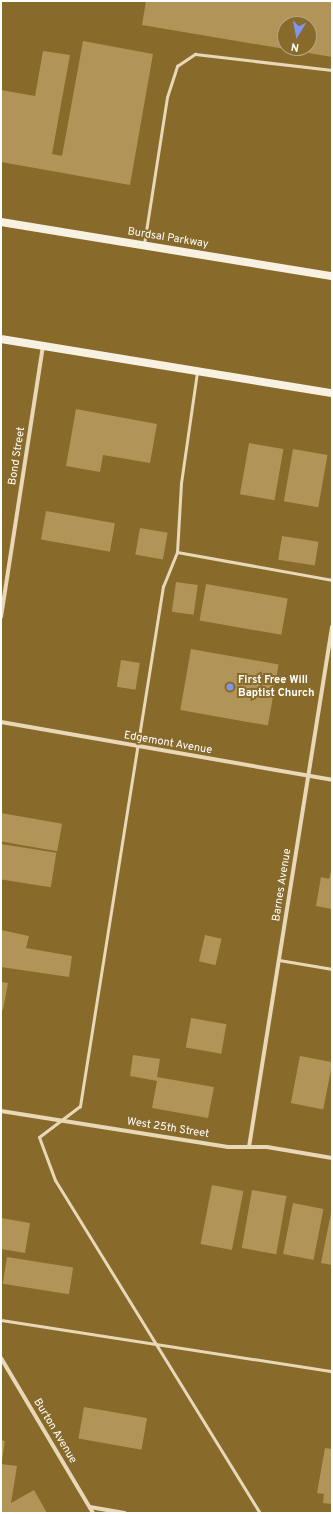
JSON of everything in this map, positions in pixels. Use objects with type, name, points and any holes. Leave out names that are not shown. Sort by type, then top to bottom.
[{"type":"street","name":"Burdsal Parkway","points":[[1,222],[332,276]]},
{"type":"street","points":[[1,339],[332,393]]},
{"type":"street","name":"Bond Street","points":[[1,617],[43,345]]},
{"type":"street","name":"Barnes Avenue","points":[[249,1147],[332,627]]},
{"type":"street","name":"Edgemont Avenue","points":[[1,722],[136,747],[332,780]]},
{"type":"street","name":"West 25th Street","points":[[1,1111],[332,1158]]},
{"type":"street","name":"Burton Avenue","points":[[1,1358],[93,1513]]},
{"type":"street","points":[[90,1507],[124,1513]]},
{"type":"lane","points":[[144,246],[167,97],[177,66],[195,54],[332,70]]},
{"type":"lane","points":[[197,370],[181,483],[177,552],[163,586],[136,747],[80,1106],[59,1120],[39,1137],[55,1180],[260,1513]]},
{"type":"lane","points":[[177,552],[332,580]]},
{"type":"lane","points":[[279,960],[332,968]]},
{"type":"lane","points":[[1,1320],[332,1371]]},
{"type":"building","points":[[146,1],[332,1],[332,57],[317,54],[317,16],[277,16],[277,48],[142,25]]},
{"type":"building","points":[[83,41],[153,54],[130,185],[1,162],[1,90],[35,96],[43,51],[70,55],[52,154],[62,156]]},
{"type":"building","points":[[76,409],[157,424],[150,463],[103,455],[100,472],[66,466]]},
{"type":"building","points":[[249,443],[283,449],[274,500],[240,494]]},
{"type":"building","points":[[293,449],[327,455],[318,507],[284,501]]},
{"type":"building","points":[[46,511],[115,523],[110,552],[41,540]]},
{"type":"building","points":[[140,528],[168,533],[163,559],[135,555]]},
{"type":"building","points":[[282,536],[319,542],[315,565],[278,560]]},
{"type":"building","points":[[176,582],[198,585],[194,615],[172,612]]},
{"type":"building","points":[[206,584],[288,598],[281,635],[200,620]]},
{"type":"building","name":"First Free Will Baptist Church","points":[[191,649],[279,664],[268,726],[180,710]]},
{"type":"building","points":[[121,660],[140,663],[136,690],[117,687]]},
{"type":"building","points":[[1,813],[62,824],[57,851],[1,841]]},
{"type":"building","points":[[1,844],[56,853],[51,887],[1,879]]},
{"type":"building","points":[[332,868],[332,909],[316,906],[321,877],[329,879]]},
{"type":"building","points":[[1,930],[29,936],[26,948],[72,956],[69,977],[1,967]]},
{"type":"building","points":[[205,935],[222,939],[215,965],[199,961]]},
{"type":"building","points":[[1,982],[8,983],[3,1010],[1,1010]]},
{"type":"building","points":[[191,1018],[226,1024],[221,1054],[186,1048]]},
{"type":"building","points":[[133,1055],[160,1059],[157,1077],[214,1087],[208,1118],[152,1108],[157,1081],[130,1076]]},
{"type":"building","points":[[300,1056],[332,1062],[323,1109],[291,1103]]},
{"type":"building","points":[[212,1185],[243,1191],[232,1250],[201,1244]]},
{"type":"building","points":[[252,1190],[286,1196],[276,1254],[242,1248]]},
{"type":"building","points":[[293,1203],[323,1209],[314,1260],[283,1254]]},
{"type":"building","points":[[332,1208],[332,1265],[321,1263]]},
{"type":"building","points":[[1,1218],[30,1223],[25,1253],[1,1249]]},
{"type":"building","points":[[7,1257],[73,1267],[69,1294],[3,1284]]},
{"type":"building","points":[[84,1407],[147,1418],[141,1450],[78,1439]]},
{"type":"building","points":[[1,1440],[5,1441],[2,1460],[1,1460]]},
{"type":"building","points":[[325,1448],[332,1449],[332,1504],[323,1503],[324,1494],[317,1493]]},
{"type":"building","points":[[1,1464],[17,1466],[11,1503],[34,1490],[47,1513],[1,1513]]},
{"type":"place","name":"First Free Will Baptist Church","points":[[230,687]]}]
